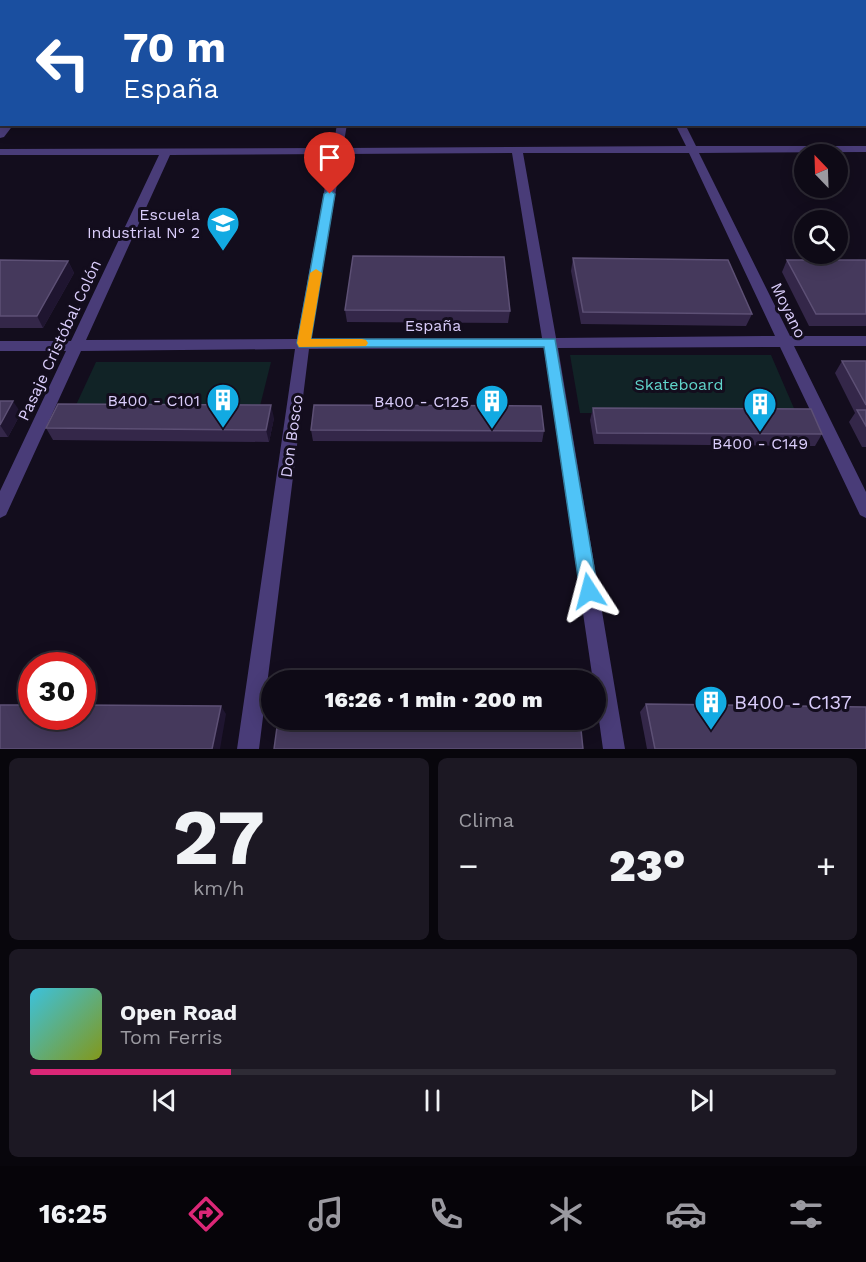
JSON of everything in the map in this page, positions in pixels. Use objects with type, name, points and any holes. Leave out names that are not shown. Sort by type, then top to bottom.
[{"type":"street","name":"Don Bosco","points":[[248,749],[303,343],[342,126]]},
{"type":"street","name":"Moyano","points":[[681,126],[866,510]]},
{"type":"street","points":[[0,152],[866,149]]},
{"type":"street","points":[[517,150],[550,342],[614,749]]},
{"type":"street","name":"Pasaje Cristóbal Colón","points":[[0,510],[166,151]]},
{"type":"street","name":"España","points":[[0,346],[866,341]]},
{"type":"green space","name":"Skateboard","points":[[570,355],[771,355],[796,413],[580,413]]},
{"type":"green space","points":[[96,362],[271,362],[260,406],[76,405]]},
{"type":"building","points":[[353,256],[504,257],[510,311],[345,310]]},
{"type":"building","points":[[573,258],[728,260],[752,314],[583,312]]},
{"type":"building","points":[[0,260],[68,261],[37,316],[0,316]]},
{"type":"building","points":[[787,260],[794,260],[794,264],[848,264],[848,260],[866,260],[866,314],[816,314]]},
{"type":"building","points":[[842,361],[866,361],[866,405]]},
{"type":"building","points":[[0,401],[13,401],[0,425]]},
{"type":"building","points":[[58,404],[271,405],[266,430],[46,428]]},
{"type":"building","points":[[314,405],[541,406],[544,431],[311,430]]},
{"type":"building","points":[[593,408],[811,409],[822,434],[597,433]]},
{"type":"building","points":[[857,410],[866,410],[866,426]]},
{"type":"building","points":[[646,704],[866,707],[866,749],[655,749]]},
{"type":"building","points":[[0,705],[18,705],[18,730],[96,730],[96,705],[221,706],[212,749],[0,749]]},
{"type":"building","points":[[277,730],[581,730],[583,749],[274,749]]},
{"type":"slow traffic","points":[[316,273],[303,343],[362,343]]},
{"type":"place","name":"Escuela Industrial N° 2","points":[[223,252]]},
{"type":"place","name":"B400 - C101","points":[[223,429]]},
{"type":"place","name":"B400 - C125","points":[[492,430]]},
{"type":"place","name":"B400 - C149","points":[[760,433]]},
{"type":"place","name":"B400 - C137","points":[[711,731]]},
{"type":"route","points":[[330,194],[303,343],[550,342],[589,591]]}]
